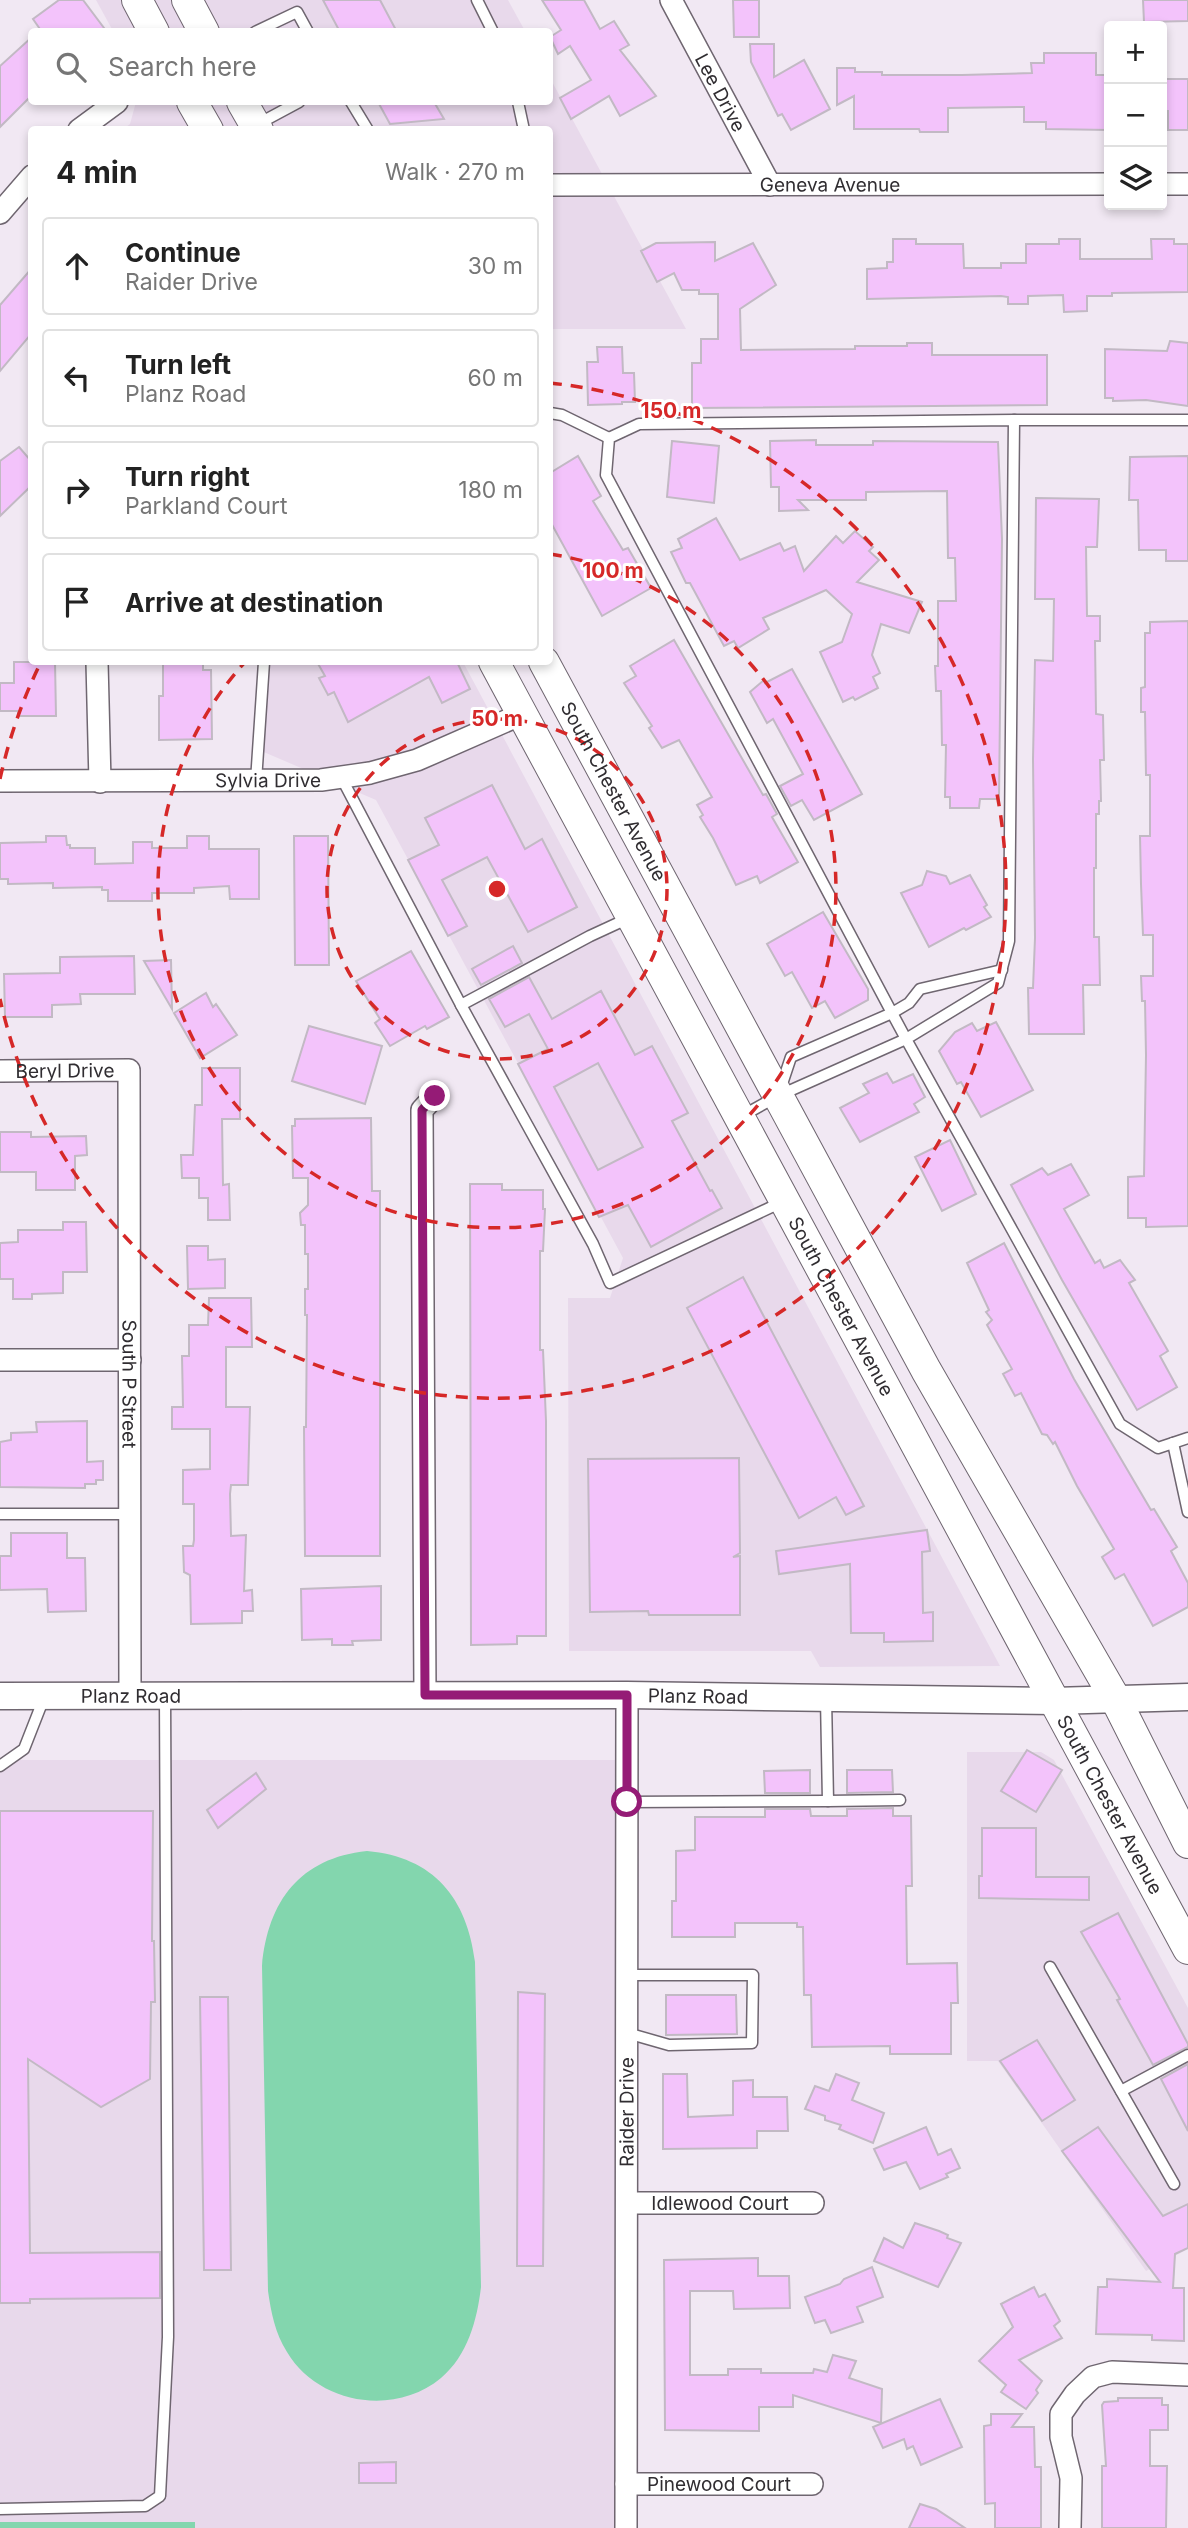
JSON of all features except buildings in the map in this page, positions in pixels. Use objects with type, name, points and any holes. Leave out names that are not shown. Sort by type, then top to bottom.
[{"type":"main road","points":[[137,0],[152,28]]},
{"type":"main road","points":[[187,0],[202,28]]},
{"type":"main road","points":[[194,105],[206,126]]},
{"type":"main road","name":"South Chester Avenue","points":[[496,665],[1188,1950]]},
{"type":"main road","name":"South Chester Avenue","points":[[546,665],[926,1370],[1116,1700],[1188,1843]]},
{"type":"street","name":"Lee Drive","points":[[671,0],[770,185]]},
{"type":"street","points":[[84,126],[113,105]]},
{"type":"street","name":"Geneva Avenue","points":[[553,185],[1104,184]]},
{"type":"street","points":[[1167,184],[1188,184]]},
{"type":"street","points":[[0,213],[28,187]]},
{"type":"street","points":[[97,665],[100,782]]},
{"type":"street","name":"Sylvia Drive","points":[[0,781],[321,780],[370,773],[417,760],[522,714]]},
{"type":"street","name":"Beryl Drive","points":[[0,1070],[129,1070]]},
{"type":"street","name":"South P Street","points":[[129,1070],[130,1696]]},
{"type":"street","points":[[425,1695],[422,1110],[435,1096]]},
{"type":"street","points":[[0,1360],[130,1360]]},
{"type":"street","name":"Planz Road","points":[[0,1696],[627,1695],[1054,1701],[1188,1698]]},
{"type":"street","name":"Raider Drive","points":[[626,2528],[627,1695]]},
{"type":"street","name":"Idlewood Court","points":[[627,2203],[813,2203]]},
{"type":"street","points":[[1070,2528],[1071,2478],[1061,2437],[1061,2414],[1076,2394],[1093,2377],[1112,2372],[1188,2375]]},
{"type":"street","name":"Pinewood Court","points":[[626,2484],[812,2484]]},
{"type":"lane","points":[[477,0],[491,28]]},
{"type":"lane","points":[[263,28],[297,12],[307,28]]},
{"type":"lane","points":[[252,119],[291,105]]},
{"type":"lane","points":[[353,105],[366,126]]},
{"type":"lane","points":[[519,105],[523,126]]},
{"type":"lane","points":[[553,414],[562,415],[609,438]]},
{"type":"lane","points":[[740,1117],[778,1096],[906,1039],[998,983],[1009,941],[1014,420]]},
{"type":"lane","points":[[609,438],[639,424],[1188,420]]},
{"type":"lane","points":[[609,438],[606,475],[906,1039],[1120,1424],[1158,1448],[1188,1438]]},
{"type":"lane","points":[[256,781],[264,665]]},
{"type":"lane","points":[[341,777],[461,1005],[593,1244],[610,1283],[785,1201]]},
{"type":"lane","points":[[461,1005],[590,936],[632,917]]},
{"type":"lane","points":[[778,1096],[791,1057],[892,1013],[909,1003],[920,989],[1002,970]]},
{"type":"lane","points":[[1173,1443],[1188,1512]]},
{"type":"lane","points":[[0,1514],[130,1514]]},
{"type":"lane","points":[[0,1766],[24,1749],[45,1696]]},
{"type":"lane","points":[[0,2509],[145,2506],[160,2497],[168,2337],[165,1696]]},
{"type":"lane","points":[[826,1698],[828,1801]]},
{"type":"lane","points":[[627,1802],[900,1800]]},
{"type":"lane","points":[[1050,1967],[1174,2184]]},
{"type":"lane","points":[[627,1975],[753,1975],[752,2043],[668,2045],[627,2033]]},
{"type":"lane","points":[[1121,2091],[1188,2055]]},
{"type":"shaded area","points":[[96,0],[508,0],[523,28],[111,28]]},
{"type":"shaded area","points":[[553,84],[686,329],[553,329],[553,126],[127,126],[135,105],[553,105]]},
{"type":"shaded area","points":[[259,665],[465,665],[1000,1666],[820,1667],[811,1651],[569,1651],[568,1298],[610,1298],[623,1258],[376,800],[259,750]]},
{"type":"shaded area","points":[[967,1752],[1041,1752],[1054,1760],[1188,2008],[1188,2249],[1146,2271],[998,2061],[967,2061]]},
{"type":"shaded area","points":[[0,1760],[627,1760],[626,2528],[0,2528]]},
{"type":"green space","points":[[367,1851],[411,1862],[429,1872],[443,1885],[464,1918],[475,1962],[481,2287],[477,2312],[470,2336],[458,2359],[441,2378],[422,2390],[401,2398],[380,2401],[337,2393],[301,2370],[279,2337],[268,2291],[262,1966],[265,1943],[280,1903],[306,1873],[343,1855]]},
{"type":"green space","points":[[0,2522],[195,2522],[195,2528],[0,2528]]},
{"type":"route","points":[[435,1096],[422,1110],[425,1695],[627,1695],[627,1802]]}]
